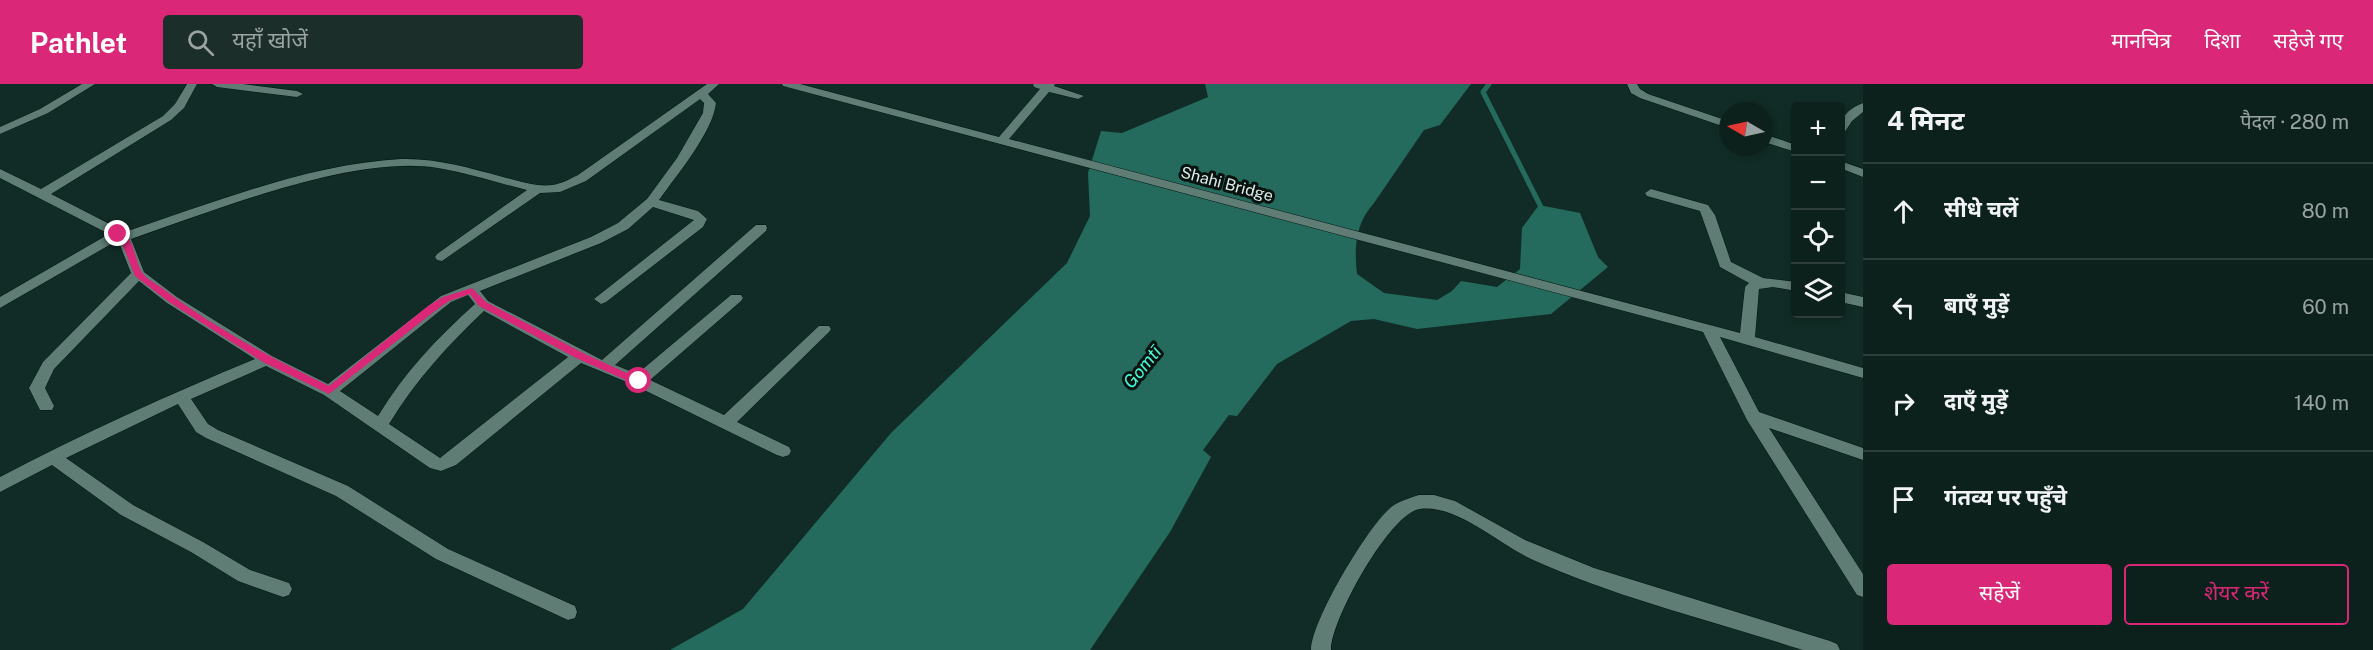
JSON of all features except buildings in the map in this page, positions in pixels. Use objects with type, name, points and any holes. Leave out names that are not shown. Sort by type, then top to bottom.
[{"type":"street","points":[[0,131],[44,111],[90,84]]},
{"type":"street","points":[[42,194],[167,118],[180,106],[192,84]]},
{"type":"street","points":[[217,84],[297,94]]},
{"type":"street","points":[[0,303],[121,235],[266,191],[363,167],[402,163],[437,164],[537,189],[556,189],[582,178],[714,84]]},
{"type":"street","name":"Shahi Bridge","points":[[787,84],[1708,329],[1863,373]]},
{"type":"street","points":[[1632,84],[1635,91],[1644,96],[1719,122]]},
{"type":"street","points":[[1001,141],[1044,85],[1078,96]]},
{"type":"street","points":[[329,391],[431,308],[446,299],[472,291],[596,240],[623,226],[651,202],[683,159],[709,113],[710,103],[702,94]]},
{"type":"street","points":[[1845,122],[1863,106]]},
{"type":"street","points":[[1773,141],[1791,146]]},
{"type":"street","points":[[1845,166],[1863,172]]},
{"type":"street","points":[[0,173],[121,235],[138,274],[172,300],[267,360],[329,391],[381,424],[436,464],[441,465],[450,460],[579,356]]},
{"type":"street","points":[[442,257],[537,189]]},
{"type":"street","points":[[1651,193],[1704,208],[1709,215],[1725,264],[1760,282],[1791,286]]},
{"type":"street","points":[[601,299],[698,224],[701,219],[693,214],[651,202]]},
{"type":"street","points":[[604,366],[761,228]]},
{"type":"street","points":[[46,406],[37,388],[48,366],[138,274]]},
{"type":"street","points":[[1747,340],[1752,287],[1760,282]]},
{"type":"street","points":[[472,291],[483,304],[579,356],[639,381],[783,451]]},
{"type":"street","points":[[639,381],[736,298]]},
{"type":"street","points":[[1845,298],[1863,302]]},
{"type":"street","points":[[381,424],[400,391],[451,333],[483,304]]},
{"type":"street","points":[[725,424],[824,329]]},
{"type":"street","points":[[1708,329],[1753,416],[1863,589]]},
{"type":"street","points":[[0,485],[180,395],[267,360]]},
{"type":"street","points":[[180,395],[202,428],[212,434],[342,491],[442,554],[568,612]]},
{"type":"street","points":[[1753,416],[1863,454]]},
{"type":"street","points":[[52,457],[127,510],[197,547],[244,576],[284,590]]},
{"type":"street","points":[[1321,650],[1325,628],[1375,540],[1389,520],[1404,507],[1433,501],[1450,506],[1518,545],[1582,573],[1830,650]]},
{"type":"water","name":"Gomtī","points":[[1205,84],[1471,84],[1440,125],[1424,130],[1368,211],[1359,228],[1356,246],[1357,274],[1384,293],[1437,300],[1452,291],[1461,281],[1497,287],[1520,269],[1522,228],[1539,205],[1580,213],[1598,257],[1608,267],[1551,314],[1417,329],[1374,319],[1351,321],[1277,364],[1237,416],[1229,415],[1203,450],[1211,457],[1170,532],[1090,650],[670,650],[743,609],[891,433],[1067,263],[1090,216],[1088,173],[1101,131],[1122,133],[1208,97]]},
{"type":"waterway","points":[[1489,84],[1483,92],[1544,213]]},
{"type":"route","points":[[118,234],[124,237],[138,274],[172,300],[267,360],[329,391],[431,308],[446,299],[472,291],[483,304],[579,356],[639,381]]}]
